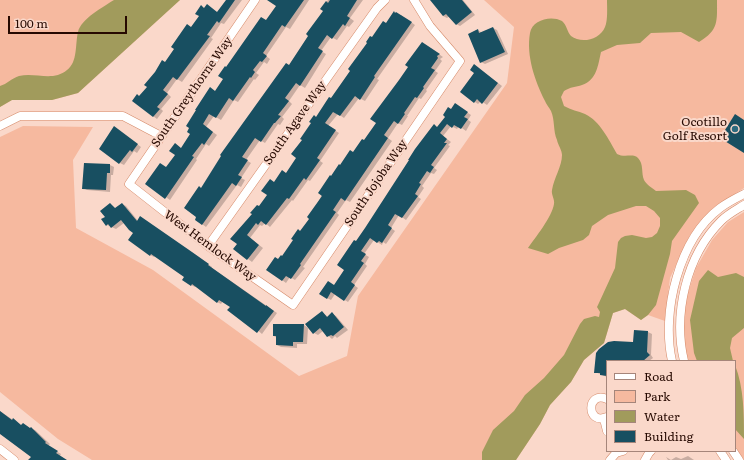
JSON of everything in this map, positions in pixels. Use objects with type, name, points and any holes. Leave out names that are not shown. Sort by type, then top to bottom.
[{"type":"street","name":"South Greythorne Way","points":[[129,184],[255,0]]},
{"type":"street","name":"South Agave Way","points":[[208,246],[377,8],[385,0]]},
{"type":"street","name":"South Jojoba Way","points":[[293,305],[460,61],[430,26],[414,0]]},
{"type":"street","points":[[0,126],[20,116],[123,116],[161,136]]},
{"type":"street","name":"West Hemlock Way","points":[[129,184],[208,246],[293,305]]},
{"type":"street","points":[[672,360],[669,317],[673,289],[682,261],[697,234],[707,220],[719,208],[744,194]]},
{"type":"street","points":[[684,360],[680,339],[681,308],[690,273],[703,244],[712,231],[722,220],[744,205]]},
{"type":"street","points":[[605,418],[596,417],[593,415],[590,408],[591,404],[599,397],[606,399]]},
{"type":"street","points":[[0,449],[14,460]]},
{"type":"street","points":[[610,460],[618,452]]},
{"type":"green space","points":[[0,0],[180,0],[78,93],[52,100],[12,100],[0,107]]},
{"type":"green space","name":"Ocotillo Golf Resort","points":[[484,0],[744,0],[744,188],[713,208],[690,235],[670,278],[665,321],[648,315],[641,320],[625,309],[613,313],[604,343],[584,360],[571,382],[550,405],[540,424],[516,460],[92,460],[58,439],[0,392],[0,137],[23,126],[93,127],[73,160],[76,228],[153,270],[299,376],[347,356],[358,296],[507,83],[514,27]]},
{"type":"green space","points":[[744,212],[744,460],[736,448],[736,360],[686,360],[682,336],[686,299],[696,268],[712,240],[728,222]]},
{"type":"water","points":[[114,0],[180,0],[78,93],[52,100],[12,100],[0,107],[0,86],[14,78],[25,75],[50,76],[62,74],[71,67],[75,58],[78,32],[83,22]]},
{"type":"water","points":[[607,0],[717,0],[716,24],[706,38],[699,42],[681,32],[651,33],[640,43],[617,45],[601,52],[598,67],[591,80],[587,83],[564,91],[561,97],[564,106],[585,114],[600,126],[617,154],[623,156],[634,156],[638,158],[641,163],[644,180],[656,191],[686,190],[695,195],[699,203],[672,241],[670,254],[656,305],[648,315],[641,320],[625,309],[613,313],[604,343],[584,360],[571,382],[550,405],[540,424],[516,460],[482,460],[482,452],[493,430],[514,411],[525,395],[544,378],[564,355],[584,319],[595,316],[599,317],[600,312],[597,307],[615,268],[618,242],[621,238],[632,235],[646,238],[652,237],[657,233],[660,226],[660,218],[654,211],[646,206],[636,206],[608,215],[592,226],[589,235],[583,240],[559,248],[548,254],[528,248],[543,227],[553,209],[554,202],[552,190],[561,163],[562,155],[556,137],[551,111],[541,93],[532,68],[529,51],[531,29],[538,22],[543,20],[558,19],[565,24],[571,36],[580,40],[595,38],[603,31],[606,24]]},
{"type":"water","points":[[708,270],[718,277],[736,273],[744,277],[744,328],[732,338],[730,348],[733,360],[697,360],[694,353],[690,320],[699,281]]},
{"type":"water","points":[[736,368],[742,392],[744,439],[736,430]]},
{"type":"building","points":[[226,0],[235,0],[219,23],[217,21],[207,35],[210,36],[177,80],[173,77],[163,90],[168,94],[157,107],[160,109],[153,117],[132,101],[137,94],[139,96],[147,87],[144,85],[155,72],[162,60],[165,62],[174,49],[171,47],[187,24],[191,27],[199,16],[195,14],[201,5],[204,8],[207,4],[217,12]]},
{"type":"building","points":[[267,0],[304,0],[285,27],[282,25],[263,53],[267,56],[262,62],[260,61],[253,70],[255,72],[233,101],[229,98],[216,118],[209,114],[203,124],[213,132],[204,145],[202,143],[192,156],[194,157],[165,199],[145,184],[160,163],[166,167],[175,155],[169,151],[175,143],[181,148],[190,134],[187,132],[189,128],[186,126],[210,87],[215,91],[223,79],[218,76],[225,66],[226,67],[261,17],[266,20],[276,6]]},
{"type":"building","points":[[330,0],[357,0],[347,16],[350,18],[345,26],[343,24],[332,39],[327,35],[318,48],[323,51],[300,86],[296,83],[285,98],[289,101],[278,115],[281,116],[274,123],[261,142],[255,138],[242,157],[248,160],[238,175],[242,177],[236,186],[232,183],[202,225],[195,220],[196,217],[184,208],[199,186],[201,188],[221,156],[220,155],[286,63],[289,65],[308,36],[306,34],[323,11],[320,9],[326,1],[328,3]]},
{"type":"building","points":[[430,0],[462,0],[472,12],[456,25],[446,14],[443,16]]},
{"type":"building","points":[[394,11],[412,22],[374,76],[375,77],[360,100],[355,96],[340,116],[333,112],[325,123],[336,130],[317,158],[320,160],[306,180],[304,178],[289,199],[287,198],[266,225],[261,221],[258,225],[256,223],[247,235],[259,245],[247,260],[233,249],[237,244],[230,239],[252,214],[250,213],[257,205],[259,206],[267,195],[261,191],[270,179],[274,182],[282,170],[286,173],[296,158],[291,154],[302,140],[300,139],[311,123],[309,122],[314,115],[316,117],[329,97],[331,98],[350,71],[348,69],[367,43],[366,42],[370,36],[372,37],[383,21],[386,23]]},
{"type":"building","points":[[493,27],[505,52],[480,63],[468,34],[478,29],[479,33]]},
{"type":"building","points":[[422,42],[440,54],[437,56],[438,58],[431,68],[435,70],[417,98],[415,97],[404,113],[405,114],[398,124],[394,121],[384,135],[388,138],[345,201],[341,198],[333,210],[336,212],[291,279],[286,276],[282,281],[266,270],[275,257],[278,259],[281,255],[282,256],[293,240],[291,239],[298,229],[300,231],[309,219],[307,217],[322,196],[318,193],[330,175],[331,176],[339,164],[340,165],[350,150],[353,152],[362,139],[364,140],[376,123],[370,119],[408,67],[405,65]]},
{"type":"building","points":[[474,64],[498,83],[482,104],[477,99],[474,103],[460,92],[474,73],[470,70]]},
{"type":"building","points":[[455,103],[468,112],[464,117],[468,119],[461,129],[454,125],[452,128],[447,124],[440,133],[447,139],[444,143],[447,143],[431,165],[434,167],[430,173],[427,171],[419,183],[421,184],[415,194],[418,196],[402,218],[395,214],[388,225],[392,228],[382,243],[379,241],[377,243],[370,238],[361,251],[366,254],[361,261],[364,263],[351,282],[355,285],[344,301],[331,292],[327,299],[319,294],[328,281],[334,285],[344,270],[337,265],[354,240],[356,241],[365,228],[415,149],[434,124],[437,127],[445,117],[443,115],[448,107],[451,109]]},
{"type":"building","name":"Ocotillo Golf Resort","points":[[735,114],[744,120],[744,153],[720,138]]},
{"type":"building","points":[[114,126],[138,144],[132,152],[130,150],[119,164],[99,149]]},
{"type":"building","points":[[84,163],[110,164],[110,173],[107,173],[106,190],[82,189]]},
{"type":"building","points":[[110,203],[115,208],[122,203],[137,221],[140,216],[274,311],[257,333],[227,310],[230,307],[219,300],[217,303],[192,284],[191,286],[182,280],[184,277],[151,254],[150,256],[128,240],[133,233],[121,220],[111,228],[108,224],[106,226],[101,219],[105,217],[100,211]]},
{"type":"building","points":[[322,311],[327,317],[332,312],[344,327],[333,336],[331,335],[327,337],[320,328],[313,334],[305,324]]},
{"type":"building","points":[[273,324],[304,324],[303,342],[293,342],[293,346],[276,345],[276,336],[273,336]]},
{"type":"building","points":[[634,330],[648,331],[647,352],[650,355],[644,360],[606,360],[606,376],[600,375],[600,373],[594,373],[596,353],[599,349],[608,342],[633,342]]},
{"type":"building","points":[[0,411],[12,420],[13,418],[21,425],[23,423],[30,428],[31,427],[46,442],[45,443],[58,451],[56,453],[67,460],[28,460],[31,457],[0,434]]},
{"type":"place","name":"Ocotillo Golf Resort","points":[[735,129]]}]
